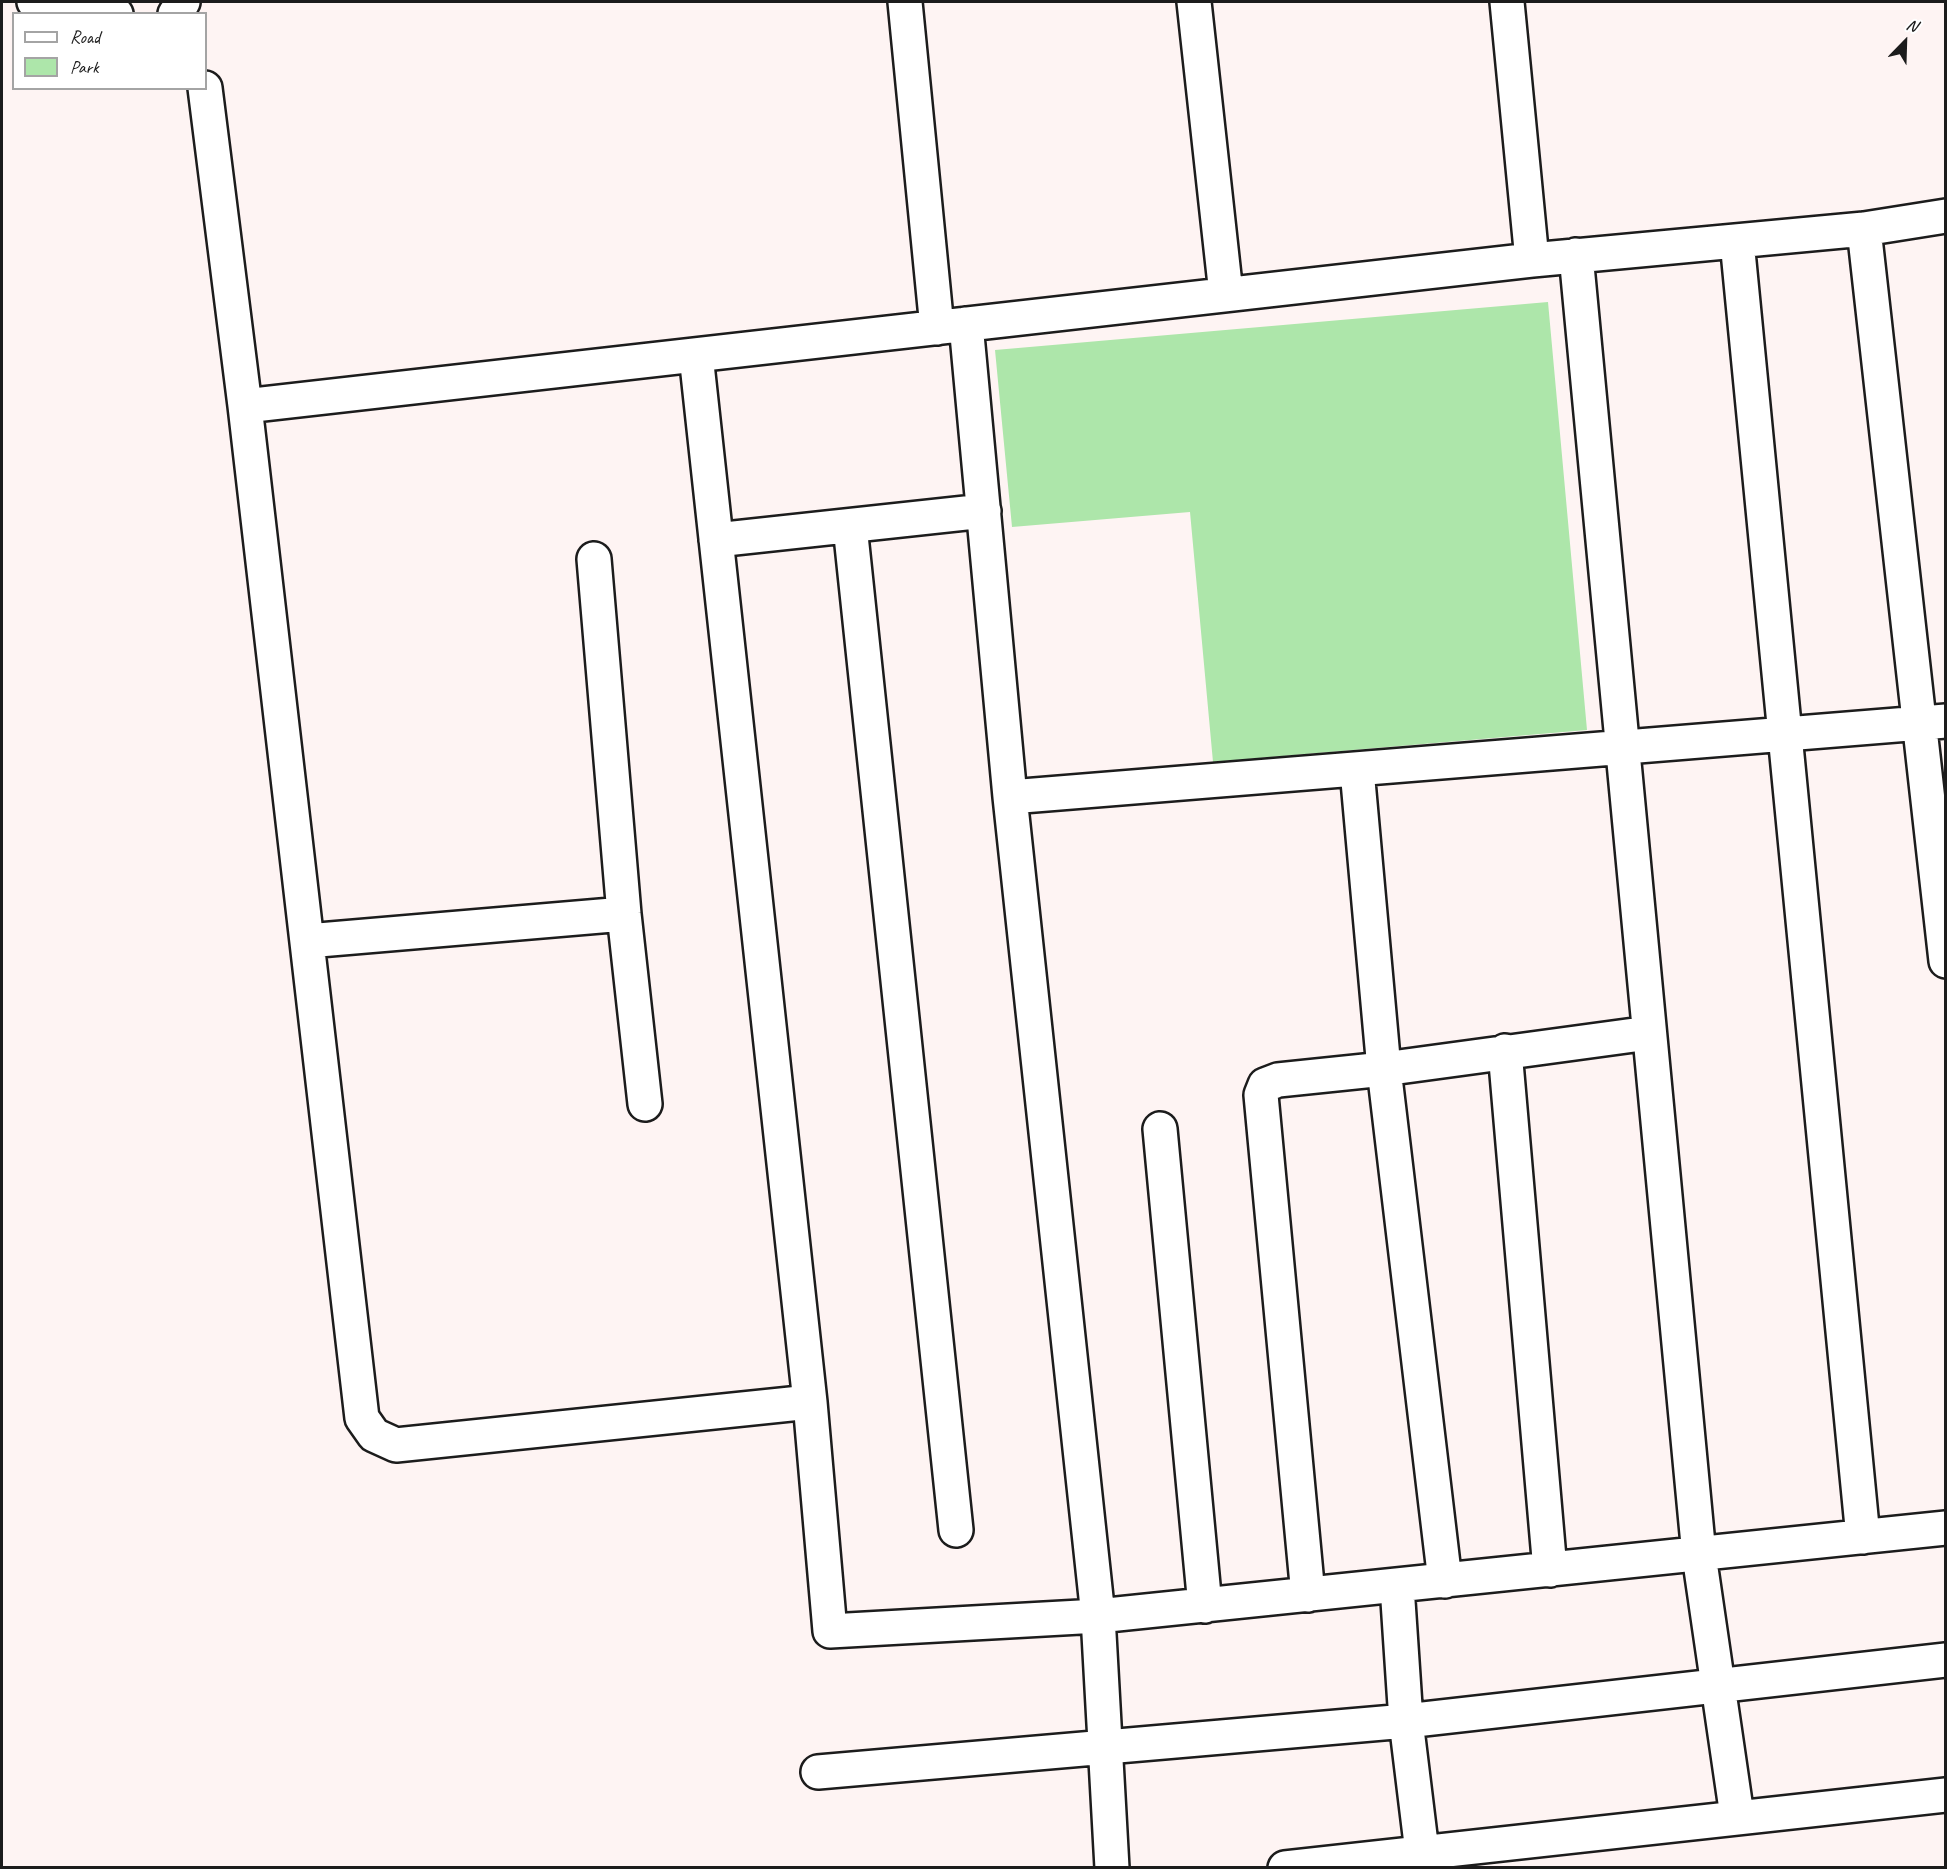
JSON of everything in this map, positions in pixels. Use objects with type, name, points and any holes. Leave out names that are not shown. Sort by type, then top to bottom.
[{"type":"lane","points":[[34,2],[102,12]]},
{"type":"lane","points":[[905,2],[952,326],[984,511],[1010,797],[1098,1616],[1112,1868]]},
{"type":"lane","points":[[1194,2],[1226,294]]},
{"type":"lane","points":[[1507,2],[1532,260]]},
{"type":"lane","points":[[205,90],[245,406],[362,1418],[374,1435],[396,1445],[810,1402]]},
{"type":"lane","points":[[245,406],[1576,255],[1864,229],[1946,216]]},
{"type":"lane","points":[[1864,229],[1932,722],[1946,961]]},
{"type":"lane","points":[[1737,241],[1863,1537]]},
{"type":"lane","points":[[1576,255],[1699,1555],[1737,1816]]},
{"type":"lane","points":[[696,355],[810,1402],[830,1631],[1098,1616],[1946,1528]]},
{"type":"lane","points":[[716,540],[984,511]]},
{"type":"lane","points":[[850,526],[956,1530]]},
{"type":"lane","points":[[594,558],[624,914],[645,1104]]},
{"type":"lane","points":[[1010,797],[1932,722]]},
{"type":"lane","points":[[1357,770],[1384,1069],[1445,1581]]},
{"type":"lane","points":[[307,941],[624,914]]},
{"type":"lane","points":[[1308,1595],[1261,1095],[1265,1085],[1278,1080],[1384,1069],[1649,1033]]},
{"type":"lane","points":[[1505,1051],[1550,1570]]},
{"type":"lane","points":[[1160,1129],[1204,1606]]},
{"type":"lane","points":[[1397,1586],[1406,1720],[1422,1852]]},
{"type":"lane","points":[[818,1772],[1406,1720],[1946,1660]]},
{"type":"lane","points":[[1285,1868],[1737,1816],[1946,1796]]},
{"type":"green space","points":[[1548,302],[1587,730],[1213,762],[1190,512],[1012,527],[995,350]]}]
